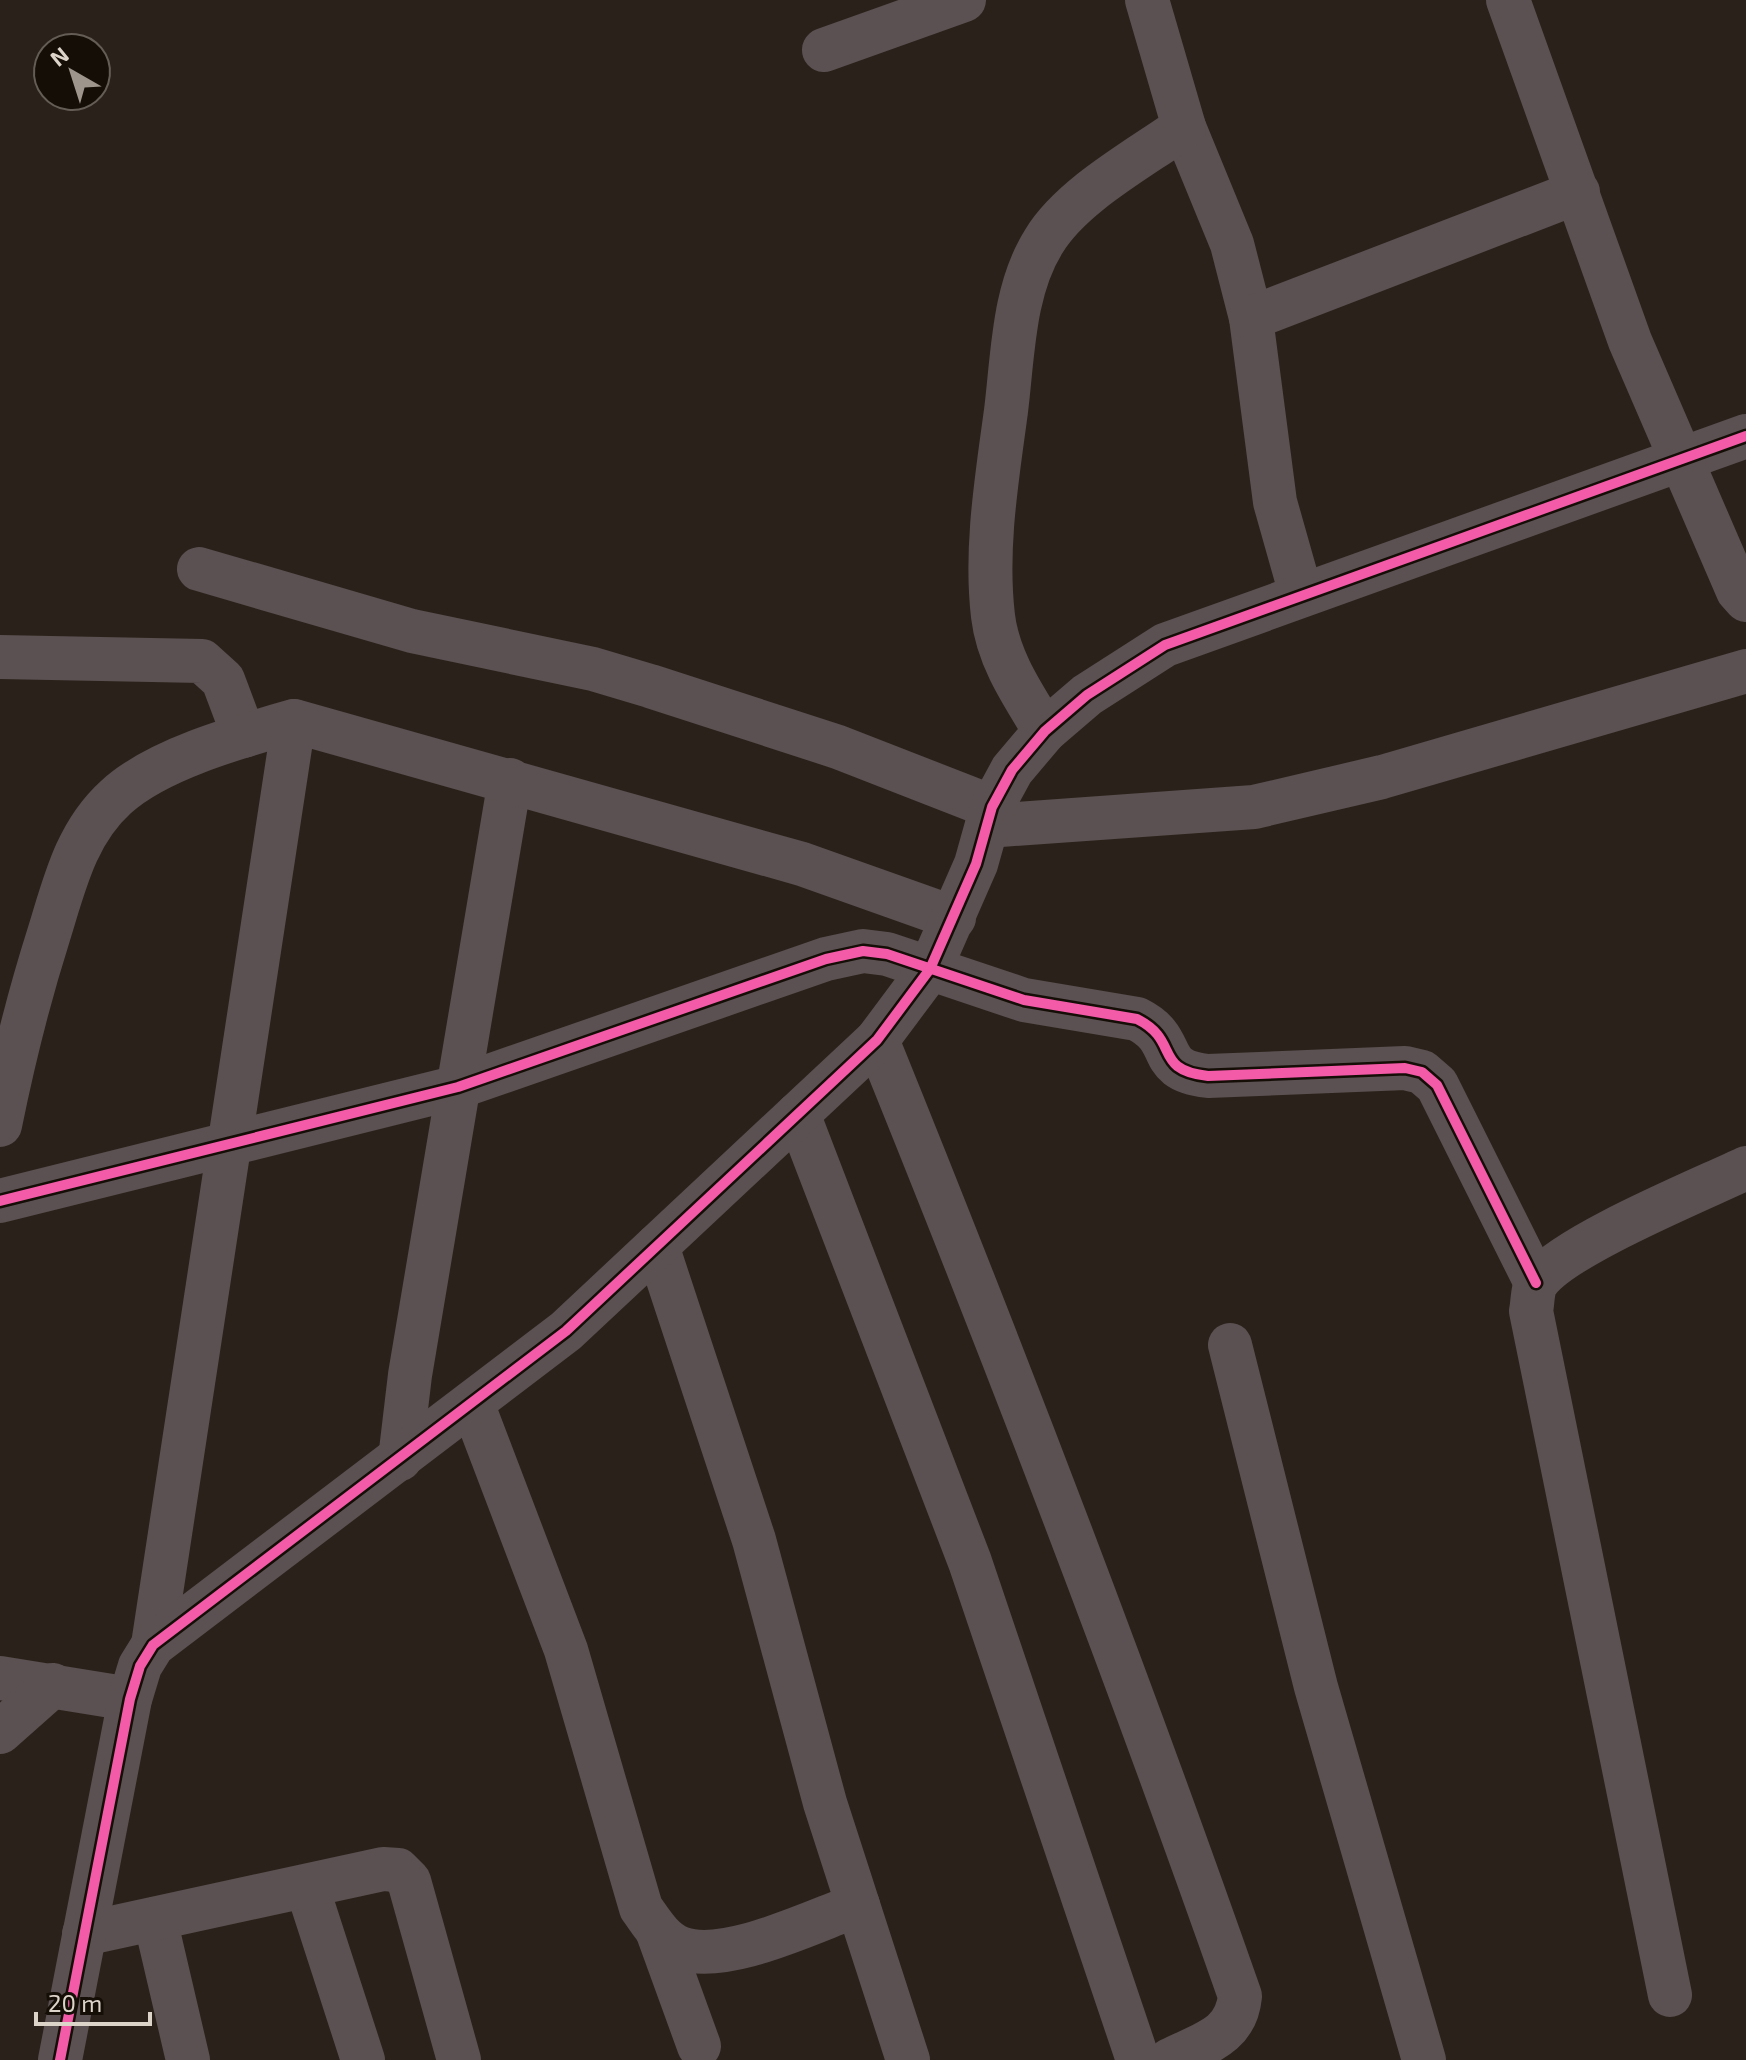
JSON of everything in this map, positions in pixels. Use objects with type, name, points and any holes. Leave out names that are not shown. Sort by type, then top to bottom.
[{"type":"street","points":[[824,50],[964,0]]},
{"type":"street","points":[[1147,0],[1184,127],[1232,244],[1251,318],[1275,502],[1301,594]]},
{"type":"street","points":[[1508,0],[1630,341],[1738,591],[1746,600]]},
{"type":"street","points":[[1045,731],[1013,678],[1000,647],[993,616],[992,520],[1015,333],[1026,278],[1043,241],[1066,212],[1184,127]]},
{"type":"street","points":[[1251,318],[1578,192]]},
{"type":"street","points":[[60,2060],[130,1699],[140,1666],[153,1645],[566,1331],[877,1040],[930,969],[954,918],[990,816],[1012,770],[1045,731],[1087,695],[1165,645],[1746,436]]},
{"type":"street","points":[[199,569],[412,631],[593,669],[650,686],[838,747],[990,816],[1254,807],[1382,777],[1746,671]]},
{"type":"street","points":[[0,657],[202,661],[223,680],[244,736]]},
{"type":"street","points":[[0,1125],[19,1030],[74,852],[94,821],[117,795],[160,769],[244,736],[294,721],[802,864],[954,918]]},
{"type":"street","points":[[153,1645],[294,721]]},
{"type":"street","points":[[400,1459],[410,1375],[510,780]]},
{"type":"street","points":[[0,1201],[458,1087],[826,959],[863,951],[887,954],[1024,1000],[1137,1019],[1153,1027],[1164,1040],[1171,1061],[1183,1073],[1208,1076],[1376,1068],[1405,1068],[1422,1072],[1437,1085],[1536,1283]]},
{"type":"street","points":[[877,1040],[998,1341],[1132,1695],[1240,1996],[1238,2018],[1221,2035],[1170,2060]]},
{"type":"street","points":[[798,1114],[970,1562],[1138,2060]]},
{"type":"street","points":[[1670,1995],[1531,1311],[1536,1283],[1555,1264],[1589,1244],[1746,1168]]},
{"type":"street","points":[[657,1246],[754,1540],[825,1803],[908,2060]]},
{"type":"street","points":[[1230,1345],[1316,1687],[1424,2060]]},
{"type":"street","points":[[472,1403],[566,1650],[641,1908],[658,1933],[699,2046]]},
{"type":"street","points":[[0,1678],[130,1699]]},
{"type":"street","points":[[0,1732],[53,1685]]},
{"type":"street","points":[[84,1934],[383,1869],[398,1870],[409,1881],[459,2060]]},
{"type":"street","points":[[307,1887],[363,2060]]},
{"type":"street","points":[[658,1933],[678,1947],[703,1953],[729,1950],[858,1905]]},
{"type":"street","points":[[155,1919],[188,2060]]},
{"type":"cycle path","points":[[60,2060],[130,1699],[140,1666],[153,1645],[566,1331],[877,1040],[930,969],[976,864],[992,807],[1012,770],[1045,731],[1087,695],[1165,645],[1746,436]]},
{"type":"cycle path","points":[[0,1201],[458,1087],[826,959],[863,951],[887,954],[1024,1000],[1137,1019],[1159,1036],[1179,1068],[1191,1073],[1208,1076],[1405,1068],[1422,1072],[1437,1085],[1536,1283]]}]
